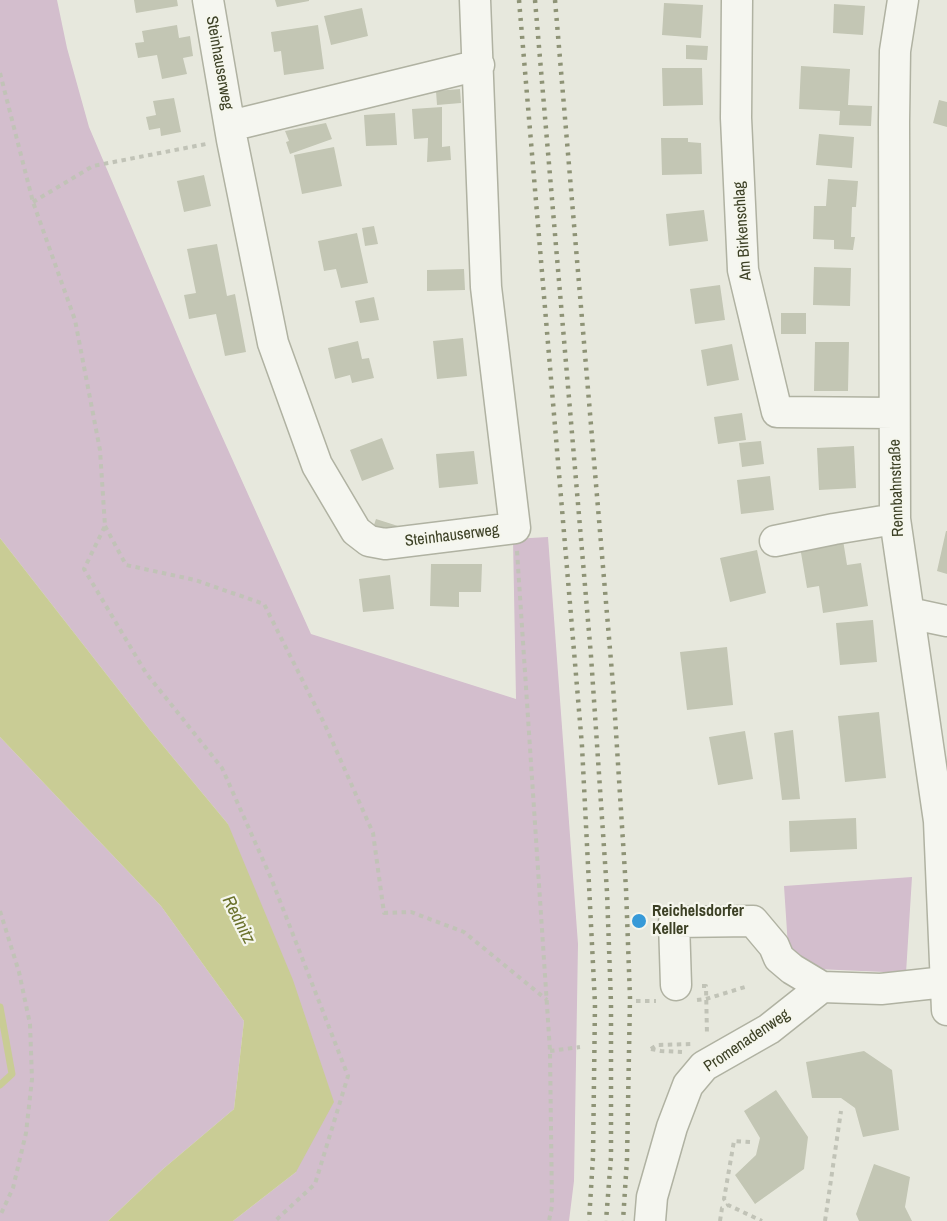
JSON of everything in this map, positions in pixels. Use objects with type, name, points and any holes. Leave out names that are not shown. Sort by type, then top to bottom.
[{"type":"street","name":"Steinhauserweg","points":[[208,0],[231,133],[273,343],[317,465],[356,531],[369,541],[385,544],[515,528],[486,287],[475,0]]},
{"type":"street","name":"Am Birkenschlag","points":[[737,0],[736,118],[743,270],[777,412],[894,413]]},
{"type":"street","name":"Rennbahnstraße","points":[[903,0],[895,51],[895,519],[939,821],[946,996]]},
{"type":"street","name":"Steinhauserweg","points":[[231,133],[479,65]]},
{"type":"street","points":[[774,541],[895,519]]},
{"type":"street","points":[[909,613],[947,621]]},
{"type":"street","points":[[676,984],[674,922],[753,921],[774,946],[779,958],[792,969],[822,987],[881,989],[946,996]]},
{"type":"street","name":"Promenadenweg","points":[[650,1221],[652,1197],[667,1143],[688,1085],[704,1066],[769,1029],[822,987]]},
{"type":"path","points":[[0,73],[33,202],[75,320],[100,450],[105,526],[126,565],[195,580],[264,604],[325,725],[373,832],[384,913],[411,912],[464,932],[547,1000]]},
{"type":"path","points":[[33,202],[93,166],[231,133]]},
{"type":"path","points":[[105,526],[84,569],[146,673],[222,768],[271,878],[348,1076],[315,1184],[275,1221]]},
{"type":"path","points":[[515,528],[550,1051],[552,1206],[549,1221]]},
{"type":"path","points":[[0,912],[19,972],[30,1024],[32,1079],[23,1144],[13,1188],[0,1216]]},
{"type":"path","points":[[707,1044],[706,999],[745,987]]},
{"type":"path","points":[[636,1001],[648,1001]]},
{"type":"path","points":[[693,1044],[657,1045],[651,1048],[661,1052],[693,1052]]},
{"type":"path","points":[[550,1051],[580,1047]]},
{"type":"path","points":[[825,1221],[842,1111]]},
{"type":"path","points":[[750,1142],[734,1141],[724,1199],[728,1205],[762,1221]]},
{"type":"path","points":[[720,1221],[722,1208],[728,1205]]},
{"type":"shaded area","points":[[0,0],[57,0],[67,48],[89,127],[193,372],[311,634],[516,699],[513,539],[548,537],[578,944],[574,1181],[569,1221],[233,1221],[296,1172],[228,824],[150,730],[0,538]]},
{"type":"shaded area","points":[[0,737],[161,906],[244,1021],[234,1109],[163,1169],[108,1221],[0,1221]]},
{"type":"shaded area","points":[[912,877],[906,973],[817,969],[788,947],[784,886]]},
{"type":"water","name":"Rednitz","points":[[0,538],[150,730],[228,824],[293,980],[334,1102],[296,1172],[233,1221],[108,1221],[163,1169],[234,1109],[244,1021],[161,906],[0,737]]},
{"type":"building","points":[[134,0],[177,0],[178,6],[136,13]]},
{"type":"building","points":[[275,0],[309,0],[309,1],[277,7]]},
{"type":"building","points":[[664,3],[703,5],[701,38],[662,35]]},
{"type":"building","points":[[834,4],[865,6],[863,35],[833,33]]},
{"type":"building","points":[[362,8],[368,36],[331,45],[324,16]]},
{"type":"building","points":[[177,25],[179,38],[190,36],[193,56],[183,58],[187,74],[162,79],[157,55],[138,58],[135,43],[144,42],[142,31]]},
{"type":"building","points":[[318,25],[324,69],[284,75],[281,51],[274,52],[271,32]]},
{"type":"building","points":[[686,45],[708,46],[707,60],[686,59]]},
{"type":"building","points":[[801,66],[850,69],[848,105],[872,106],[871,126],[839,125],[840,111],[799,109]]},
{"type":"building","points":[[662,68],[702,68],[703,105],[663,106]]},
{"type":"building","points":[[460,89],[461,103],[437,105],[436,91]]},
{"type":"building","points":[[174,98],[181,132],[161,136],[160,128],[149,130],[146,117],[156,115],[153,101]]},
{"type":"building","points":[[939,100],[947,102],[947,127],[933,123]]},
{"type":"building","points":[[442,107],[442,147],[450,146],[451,160],[427,162],[428,138],[414,139],[412,109]]},
{"type":"building","points":[[395,113],[397,145],[366,146],[364,115]]},
{"type":"building","points":[[326,123],[332,139],[290,154],[285,131]]},
{"type":"building","points":[[819,134],[854,137],[852,168],[816,165]]},
{"type":"building","points":[[661,138],[688,138],[688,142],[701,143],[702,174],[662,175]]},
{"type":"building","points":[[334,147],[342,186],[302,194],[294,155]]},
{"type":"building","points":[[204,175],[211,206],[184,212],[177,181]]},
{"type":"building","points":[[828,179],[858,181],[856,207],[852,207],[851,237],[855,237],[853,250],[834,249],[834,240],[813,239],[814,206],[826,206]]},
{"type":"building","points":[[704,210],[708,241],[669,246],[666,214]]},
{"type":"building","points":[[374,226],[378,244],[365,246],[362,228]]},
{"type":"building","points":[[357,233],[368,283],[341,288],[336,269],[324,271],[318,241]]},
{"type":"building","points":[[217,244],[227,296],[235,294],[246,352],[225,356],[216,314],[189,319],[184,295],[196,293],[187,249]]},
{"type":"building","points":[[814,267],[851,268],[850,306],[813,305]]},
{"type":"building","points":[[464,269],[465,290],[427,291],[427,270]]},
{"type":"building","points":[[720,285],[725,320],[695,324],[690,289]]},
{"type":"building","points":[[374,297],[379,320],[360,323],[355,301]]},
{"type":"building","points":[[781,313],[806,313],[806,334],[781,334]]},
{"type":"building","points":[[463,338],[467,376],[437,379],[433,341]]},
{"type":"building","points":[[358,341],[362,359],[369,358],[374,378],[352,383],[350,375],[335,379],[328,348]]},
{"type":"building","points":[[815,342],[849,342],[848,391],[814,391]]},
{"type":"building","points":[[732,344],[739,380],[707,386],[701,350]]},
{"type":"building","points":[[742,413],[746,440],[718,444],[714,417]]},
{"type":"building","points":[[382,438],[394,469],[362,481],[350,450]]},
{"type":"building","points":[[761,441],[764,464],[742,467],[739,443]]},
{"type":"building","points":[[854,446],[856,488],[819,490],[817,448]]},
{"type":"building","points":[[474,451],[478,484],[439,488],[436,454]]},
{"type":"building","points":[[770,476],[774,510],[741,514],[737,480]]},
{"type":"building","points":[[376,519],[398,526],[395,535],[373,528]]},
{"type":"building","points":[[947,531],[947,574],[937,571]]},
{"type":"building","points":[[843,540],[847,565],[861,563],[868,606],[823,613],[819,586],[807,588],[800,547]]},
{"type":"building","points":[[757,550],[766,593],[730,602],[720,558]]},
{"type":"building","points":[[431,564],[482,564],[481,592],[459,592],[459,607],[430,606]]},
{"type":"building","points":[[390,575],[394,609],[363,612],[359,579]]},
{"type":"building","points":[[873,620],[877,662],[840,665],[836,623]]},
{"type":"building","points":[[727,647],[733,705],[687,710],[680,652]]},
{"type":"building","points":[[879,712],[886,778],[845,782],[838,716]]},
{"type":"building","points":[[793,730],[800,799],[782,800],[774,733]]},
{"type":"building","points":[[745,731],[753,779],[718,785],[709,737]]},
{"type":"building","points":[[856,818],[857,849],[790,852],[789,821]]},
{"type":"building","points":[[864,1051],[892,1070],[899,1130],[863,1137],[855,1108],[841,1098],[812,1098],[806,1062]]},
{"type":"building","points":[[776,1090],[808,1137],[804,1169],[755,1204],[735,1175],[756,1155],[760,1138],[744,1111]]},
{"type":"building","points":[[874,1164],[910,1177],[905,1207],[912,1221],[859,1221],[856,1214]]},
{"type":"waterway","points":[[0,1007],[12,1074],[0,1085]]},
{"type":"railway","points":[[519,0],[582,746],[595,1004],[593,1157],[589,1221]]},
{"type":"railway","points":[[535,0],[591,656],[607,892],[611,1003],[611,1157],[606,1221]]},
{"type":"railway","points":[[555,0],[613,685],[626,889],[630,998],[627,1159],[623,1221]]},
{"type":"place","name":"Reichelsdorfer Keller","points":[[639,921]]}]
